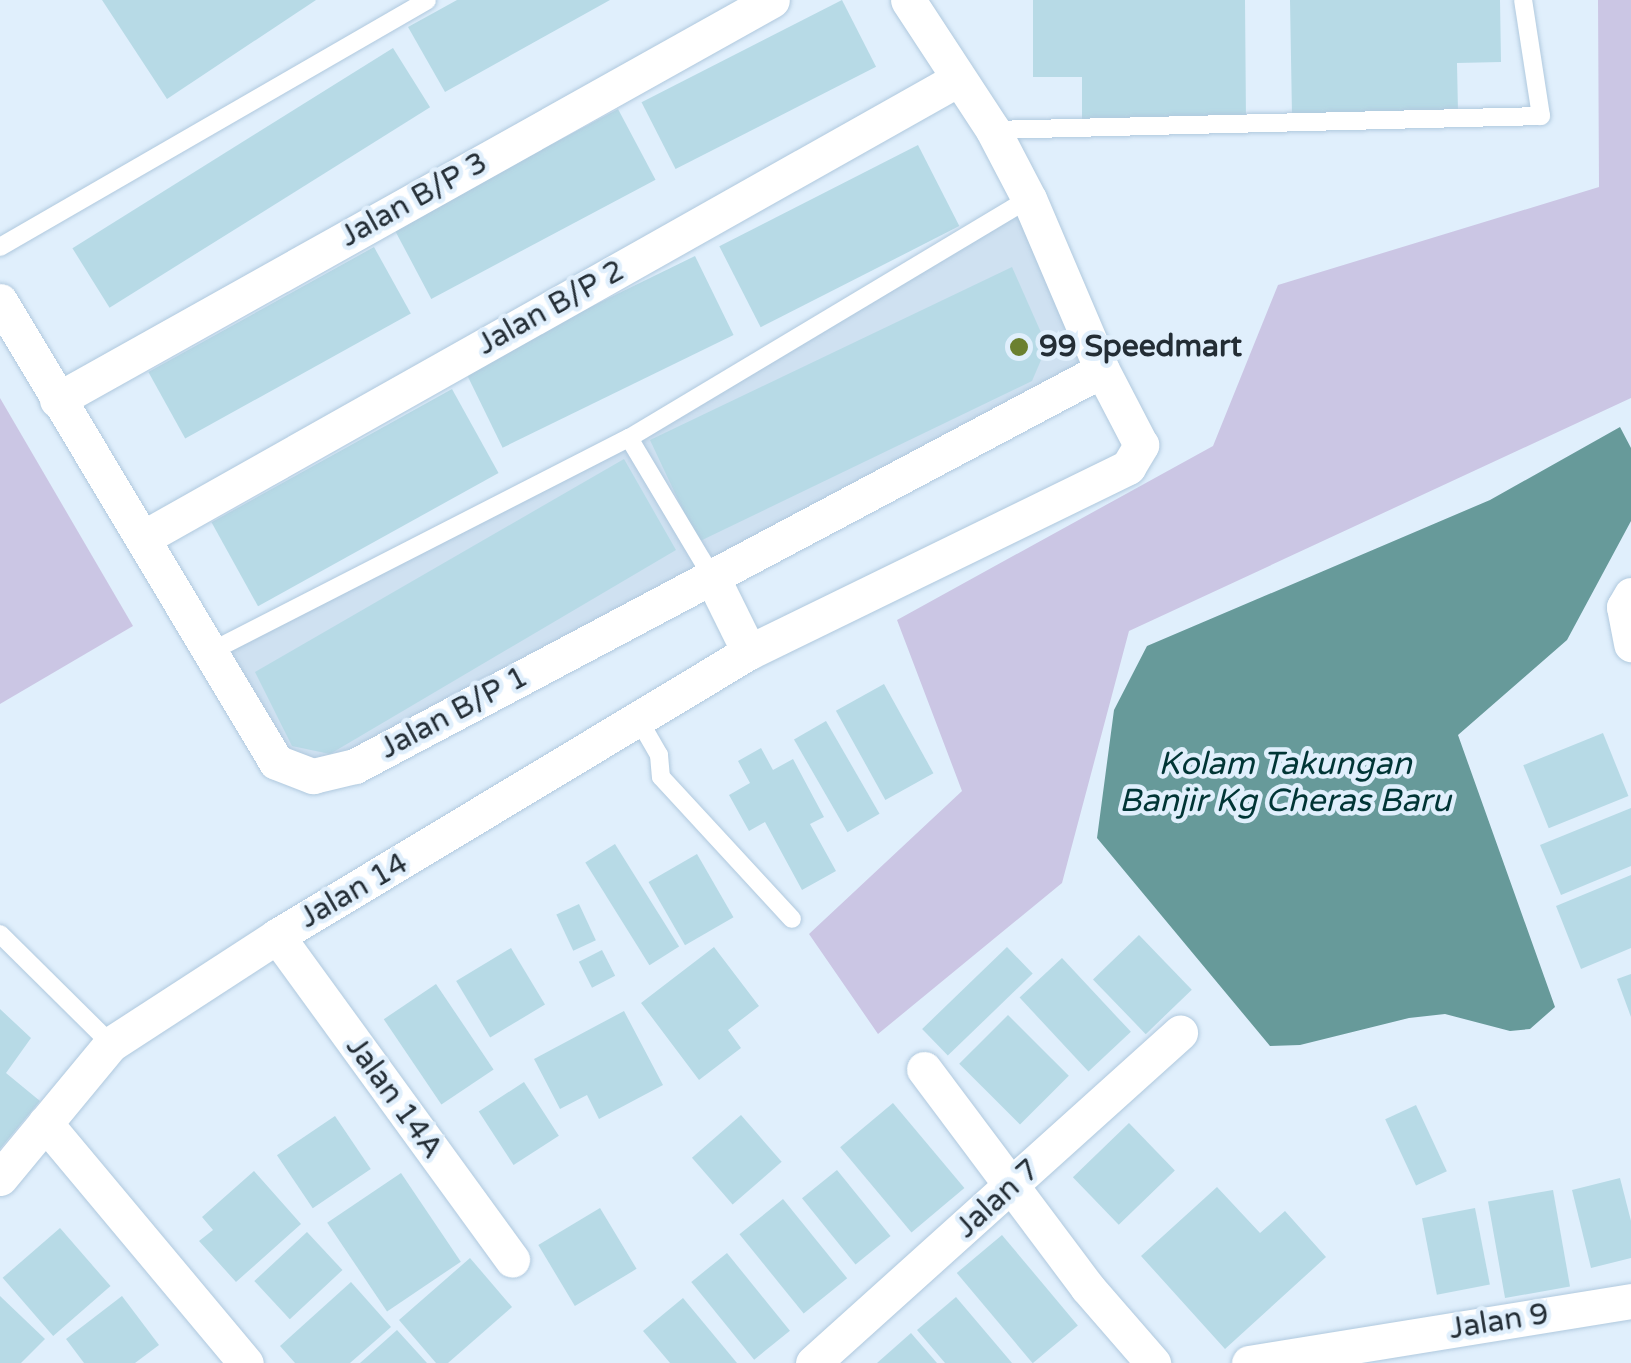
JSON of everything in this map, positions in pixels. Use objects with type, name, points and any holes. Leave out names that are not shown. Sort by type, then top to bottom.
[{"type":"street","name":"Jalan B/P 3","points":[[57,400],[772,0]]},
{"type":"street","points":[[908,0],[992,130],[1029,199],[1102,370]]},
{"type":"street","name":"Jalan B/P 2","points":[[143,538],[958,79]]},
{"type":"street","name":"Jalan B/P 1","points":[[0,301],[276,762],[313,776],[354,766],[1102,370]]},
{"type":"street","name":"Jalan 14","points":[[0,1178],[111,1044],[277,936],[640,722],[749,652],[1128,467],[1141,445],[1102,370]]},
{"type":"street","points":[[711,575],[749,652]]},
{"type":"street","points":[[1631,595],[1624,606],[1631,644]]},
{"type":"street","name":"Jalan 14A","points":[[277,936],[512,1260]]},
{"type":"street","name":"Jalan 7","points":[[813,1363],[1180,1032]]},
{"type":"street","points":[[924,1070],[1087,1288],[1154,1363]]},
{"type":"street","points":[[45,1124],[246,1363]]},
{"type":"street","name":"Jalan 9","points":[[1249,1363],[1631,1301]]},
{"type":"lane","points":[[0,247],[427,0]]},
{"type":"lane","points":[[992,130],[1541,116],[1523,0]]},
{"type":"lane","points":[[210,652],[629,438],[1029,199]]},
{"type":"lane","points":[[629,438],[711,575]]},
{"type":"lane","points":[[640,722],[659,755],[662,776],[792,920]]},
{"type":"lane","points":[[0,934],[111,1044]]},
{"type":"shaded area","points":[[1598,0],[1631,0],[1631,398],[1129,631],[1062,883],[878,1034],[809,934],[962,791],[897,620],[1213,446],[1278,285],[1599,187]]},
{"type":"shaded area","points":[[1020,212],[1087,365],[350,756],[312,765],[283,752],[223,654]]},
{"type":"shaded area","points":[[0,398],[133,626],[0,704]]},
{"type":"water","name":"Kolam Takungan Banjir Kg Cheras Baru","points":[[1620,427],[1631,448],[1631,521],[1567,640],[1458,735],[1555,1007],[1530,1029],[1510,1031],[1445,1014],[1409,1018],[1300,1045],[1270,1046],[1097,838],[1114,710],[1147,646],[1490,500]]},
{"type":"building","points":[[102,0],[316,0],[167,99]]},
{"type":"building","points":[[457,0],[610,0],[445,92],[408,27]]},
{"type":"building","points":[[842,0],[876,67],[676,169],[642,102]]},
{"type":"building","points":[[1033,0],[1245,0],[1246,121],[1082,121],[1082,77],[1033,77]]},
{"type":"building","points":[[1290,0],[1500,0],[1501,62],[1457,63],[1458,112],[1292,116]]},
{"type":"building","points":[[393,48],[430,107],[110,308],[72,248]]},
{"type":"building","points":[[618,109],[656,180],[431,299],[394,228]]},
{"type":"building","points":[[918,145],[959,226],[761,327],[719,246]]},
{"type":"building","points":[[374,247],[411,313],[185,439],[148,372]]},
{"type":"building","points":[[695,256],[734,335],[503,448],[464,369]]},
{"type":"building","points":[[1012,267],[1047,346],[1032,381],[698,542],[650,440]]},
{"type":"building","points":[[452,389],[499,473],[258,606],[211,522]]},
{"type":"building","points":[[624,459],[676,550],[330,754],[292,746],[255,672]]},
{"type":"building","points":[[884,684],[933,773],[885,800],[836,711]]},
{"type":"building","points":[[826,721],[880,814],[847,832],[794,740]]},
{"type":"building","points":[[1603,733],[1628,796],[1549,828],[1523,765]]},
{"type":"building","points":[[761,748],[773,770],[793,759],[824,817],[810,824],[836,871],[802,890],[765,822],[749,831],[729,795],[750,783],[738,761]]},
{"type":"building","points":[[1631,808],[1631,866],[1561,895],[1540,845]]},
{"type":"building","points":[[615,844],[679,947],[649,965],[585,863]]},
{"type":"building","points":[[697,854],[734,917],[685,945],[649,882]]},
{"type":"building","points":[[1631,875],[1631,948],[1581,969],[1556,906]]},
{"type":"building","points":[[579,904],[596,940],[573,951],[556,915]]},
{"type":"building","points":[[1139,935],[1192,990],[1146,1034],[1093,979]]},
{"type":"building","points":[[714,947],[759,1006],[728,1030],[741,1048],[699,1080],[641,1003]]},
{"type":"building","points":[[1007,947],[1033,974],[948,1056],[922,1029]]},
{"type":"building","points":[[511,948],[545,1005],[490,1038],[456,981]]},
{"type":"building","points":[[602,950],[615,976],[592,988],[579,962]]},
{"type":"building","points":[[1062,958],[1131,1032],[1088,1071],[1020,998]]},
{"type":"building","points":[[1631,974],[1631,1017],[1617,979]]},
{"type":"building","points":[[436,984],[494,1069],[441,1105],[384,1019]]},
{"type":"building","points":[[0,1009],[31,1038],[6,1073],[40,1101],[0,1149]]},
{"type":"building","points":[[624,1011],[663,1085],[599,1119],[587,1095],[560,1109],[534,1059]]},
{"type":"building","points":[[1008,1015],[1069,1076],[1020,1125],[959,1064]]},
{"type":"building","points":[[524,1082],[559,1136],[514,1165],[479,1111]]},
{"type":"building","points":[[893,1103],[964,1188],[911,1232],[840,1147]]},
{"type":"building","points":[[1416,1105],[1447,1171],[1416,1186],[1385,1119]]},
{"type":"building","points":[[741,1115],[782,1162],[733,1204],[692,1158]]},
{"type":"building","points":[[335,1116],[371,1169],[313,1208],[277,1155]]},
{"type":"building","points":[[1129,1123],[1175,1170],[1119,1225],[1073,1177]]},
{"type":"building","points":[[837,1170],[890,1236],[856,1264],[802,1198]]},
{"type":"building","points":[[254,1171],[301,1224],[236,1282],[199,1241],[213,1230],[202,1217]]},
{"type":"building","points":[[401,1173],[461,1262],[387,1311],[327,1223]]},
{"type":"building","points":[[1620,1178],[1631,1221],[1631,1258],[1591,1268],[1572,1190]]},
{"type":"building","points":[[1217,1187],[1260,1233],[1285,1211],[1326,1257],[1225,1349],[1141,1256]]},
{"type":"building","points":[[1553,1190],[1570,1287],[1505,1298],[1488,1201]]},
{"type":"building","points":[[783,1199],[847,1278],[804,1314],[739,1234]]},
{"type":"building","points":[[600,1208],[637,1269],[575,1306],[538,1245]]},
{"type":"building","points":[[1475,1208],[1490,1285],[1437,1295],[1422,1218]]},
{"type":"building","points":[[60,1228],[111,1286],[53,1336],[3,1278]]},
{"type":"building","points":[[307,1232],[342,1270],[290,1319],[254,1281]]},
{"type":"building","points":[[1002,1235],[1078,1325],[1032,1363],[957,1273]]},
{"type":"building","points":[[727,1253],[790,1331],[754,1360],[691,1282]]},
{"type":"building","points":[[470,1258],[512,1307],[448,1363],[436,1363],[399,1320]]},
{"type":"building","points":[[351,1282],[391,1327],[350,1363],[295,1363],[280,1346]]},
{"type":"building","points":[[0,1296],[45,1339],[21,1363],[0,1363]]},
{"type":"building","points":[[122,1296],[159,1345],[135,1363],[84,1363],[66,1339]]},
{"type":"building","points":[[956,1297],[1012,1363],[945,1363],[917,1330]]},
{"type":"building","points":[[683,1298],[737,1363],[670,1363],[643,1331]]},
{"type":"building","points":[[397,1330],[427,1363],[360,1363]]},
{"type":"building","points":[[911,1333],[937,1363],[877,1363]]},
{"type":"place","name":"99 Speedmart","points":[[1019,347]]}]
